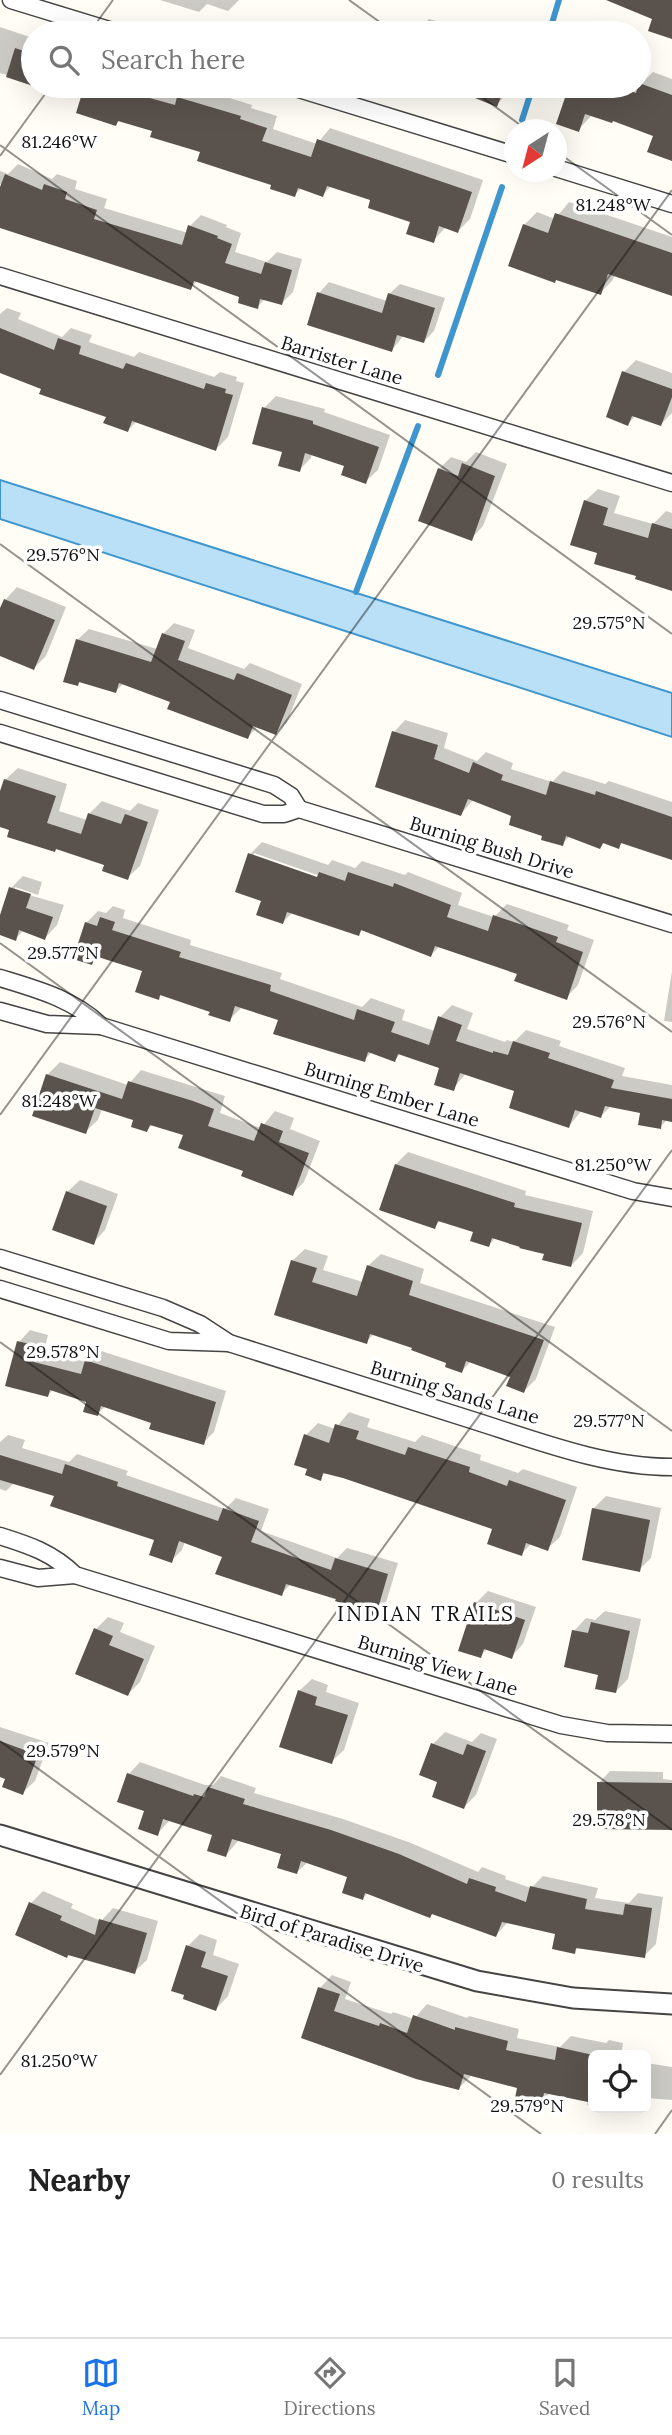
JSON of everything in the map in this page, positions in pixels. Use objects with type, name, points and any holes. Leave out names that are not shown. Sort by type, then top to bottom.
[{"type":"street","points":[[12,0],[80,21]]},
{"type":"street","points":[[328,98],[504,152]]},
{"type":"street","points":[[567,172],[672,204]]},
{"type":"street","name":"Barrister Lane","points":[[0,276],[672,483]]},
{"type":"street","name":"Burning Bush Drive","points":[[0,700],[274,785],[291,796],[299,809]]},
{"type":"street","name":"Burning Bush Drive","points":[[0,733],[263,814],[284,814],[299,809],[672,924]]},
{"type":"street","name":"Burning Ember Lane","points":[[0,978],[68,1003],[101,1026]]},
{"type":"street","name":"Burning Ember Lane","points":[[0,1011],[47,1024],[101,1026],[633,1191],[672,1198]]},
{"type":"street","name":"Burning Sands Lane","points":[[0,1258],[163,1308],[200,1324],[229,1343]]},
{"type":"street","name":"Burning Sands Lane","points":[[0,1289],[169,1341],[229,1343],[559,1447],[637,1465],[672,1467]]},
{"type":"street","name":"Burning View Lane","points":[[0,1536],[44,1551],[75,1575]]},
{"type":"street","name":"Burning View Lane","points":[[0,1568],[38,1578],[75,1575],[561,1725],[607,1732],[672,1734]]},
{"type":"street","name":"Bird of Paradise Drive","points":[[0,1835],[477,1981],[573,1998],[672,2004]]},
{"type":"water","points":[[0,480],[672,693],[672,737],[0,519]]},
{"type":"building","points":[[606,0],[672,0],[672,39],[651,32],[652,19]]},
{"type":"building","points":[[15,48],[21,50],[21,82],[6,77]]},
{"type":"building","points":[[651,87],[672,95],[672,161],[647,152],[653,136],[613,121],[612,123],[585,114],[579,132],[567,128],[567,119],[558,119],[565,98],[651,98]]},
{"type":"building","points":[[81,98],[150,98],[175,105],[177,98],[180,98],[241,116],[240,119],[267,128],[262,141],[311,157],[317,139],[472,192],[458,233],[439,226],[434,243],[406,234],[410,222],[368,208],[370,200],[327,186],[323,197],[298,188],[295,197],[270,189],[271,185],[197,161],[200,152],[150,137],[152,131],[118,121],[116,126],[76,113]]},
{"type":"building","points":[[475,98],[500,98],[497,107]]},
{"type":"building","points":[[5,174],[42,190],[44,184],[67,192],[65,199],[97,210],[94,219],[182,245],[188,225],[218,236],[217,238],[232,244],[225,263],[261,274],[265,262],[292,270],[282,305],[260,299],[258,309],[238,303],[239,297],[194,281],[191,290],[0,228],[0,187]]},
{"type":"building","points":[[555,213],[672,253],[672,296],[608,274],[601,295],[556,280],[555,283],[508,266],[523,224],[548,233]]},
{"type":"building","points":[[317,292],[382,313],[388,293],[435,308],[424,343],[397,335],[392,352],[307,325]]},
{"type":"building","points":[[0,328],[54,350],[58,338],[81,346],[79,354],[123,369],[126,363],[204,389],[206,383],[226,389],[225,393],[233,395],[216,451],[132,421],[128,432],[103,423],[106,417],[39,394],[41,389],[0,373]]},
{"type":"building","points":[[622,371],[672,389],[672,397],[661,426],[632,416],[628,426],[606,417]]},
{"type":"building","points":[[262,407],[313,421],[313,424],[379,447],[366,484],[341,475],[344,466],[305,453],[300,472],[278,466],[282,452],[252,444]]},
{"type":"building","points":[[462,463],[495,476],[472,541],[418,521],[438,468],[458,476]]},
{"type":"building","points":[[584,500],[608,508],[603,525],[648,538],[652,523],[672,529],[672,591],[635,579],[636,576],[594,564],[597,553],[570,545]]},
{"type":"building","points":[[4,599],[55,620],[34,670],[0,656],[0,608]]},
{"type":"building","points":[[162,633],[185,641],[178,660],[234,680],[237,673],[292,695],[276,735],[253,726],[248,739],[167,709],[170,702],[119,683],[116,693],[79,682],[78,686],[63,682],[76,639],[151,662]]},
{"type":"building","points":[[392,731],[438,745],[434,759],[469,773],[473,762],[503,775],[501,780],[546,795],[550,781],[595,795],[596,791],[672,817],[672,860],[621,843],[619,849],[603,843],[600,849],[566,836],[563,846],[541,840],[542,836],[509,825],[511,816],[468,799],[461,816],[375,787]]},
{"type":"building","points":[[4,779],[56,796],[47,823],[81,834],[88,813],[121,824],[125,814],[148,822],[128,880],[102,871],[104,865],[7,837],[9,830],[0,827],[0,791]]},
{"type":"building","points":[[248,853],[317,877],[319,872],[345,881],[348,872],[393,887],[394,883],[451,905],[447,917],[488,931],[493,915],[558,937],[556,942],[583,952],[567,1000],[514,981],[517,974],[435,946],[431,957],[361,930],[359,936],[287,912],[283,924],[256,915],[261,901],[235,892]]},
{"type":"building","points":[[9,887],[31,894],[26,908],[53,917],[45,940],[19,930],[16,941],[0,935],[0,915]]},
{"type":"building","points":[[100,917],[115,922],[112,930],[181,952],[179,957],[271,985],[270,991],[354,1020],[357,1009],[395,1022],[391,1032],[429,1045],[438,1016],[462,1025],[456,1041],[508,1055],[513,1041],[550,1053],[548,1058],[614,1080],[611,1088],[672,1099],[672,1122],[662,1120],[661,1129],[638,1125],[640,1113],[605,1106],[601,1118],[575,1110],[569,1128],[509,1108],[514,1091],[460,1073],[454,1091],[434,1085],[439,1068],[398,1054],[395,1062],[368,1052],[365,1062],[273,1034],[278,1020],[235,1006],[230,1022],[208,1015],[210,1012],[160,995],[159,1000],[135,992],[142,971],[95,956],[92,965],[73,959],[85,922],[97,926]]},
{"type":"building","points":[[46,1074],[122,1099],[128,1081],[193,1101],[214,1109],[208,1126],[254,1141],[261,1123],[283,1131],[279,1142],[309,1153],[293,1196],[241,1176],[243,1171],[178,1148],[183,1135],[150,1125],[147,1132],[131,1127],[133,1120],[95,1108],[86,1134],[32,1116]]},
{"type":"building","points":[[395,1164],[515,1203],[514,1207],[582,1223],[571,1267],[542,1260],[544,1254],[492,1238],[489,1247],[470,1241],[473,1232],[438,1221],[435,1229],[379,1210]]},
{"type":"building","points":[[66,1191],[107,1206],[94,1245],[52,1230]]},
{"type":"building","points":[[291,1260],[317,1268],[312,1282],[357,1296],[367,1265],[413,1281],[409,1295],[544,1340],[524,1393],[506,1386],[510,1377],[466,1361],[462,1373],[445,1367],[446,1363],[411,1350],[412,1348],[370,1334],[367,1344],[274,1315]]},
{"type":"building","points":[[17,1341],[38,1346],[34,1362],[81,1374],[85,1360],[216,1402],[204,1445],[149,1429],[151,1423],[101,1406],[98,1416],[83,1412],[86,1402],[50,1390],[48,1397],[5,1386]]},
{"type":"building","points":[[335,1424],[359,1431],[356,1439],[405,1455],[408,1447],[470,1467],[469,1472],[507,1486],[509,1480],[566,1500],[548,1551],[526,1543],[522,1556],[487,1544],[492,1529],[343,1478],[323,1473],[321,1481],[305,1475],[307,1469],[294,1465],[304,1434],[329,1443]]},
{"type":"building","points":[[0,1455],[62,1474],[65,1464],[118,1482],[117,1486],[218,1521],[223,1508],[259,1521],[251,1542],[331,1570],[335,1558],[388,1574],[374,1622],[350,1615],[352,1607],[335,1601],[336,1599],[286,1584],[282,1596],[215,1574],[222,1557],[179,1541],[172,1563],[149,1555],[154,1540],[50,1506],[54,1496],[0,1480]]},
{"type":"building","points":[[592,1508],[650,1520],[640,1572],[582,1560]]},
{"type":"building","points":[[474,1602],[525,1620],[512,1659],[484,1649],[481,1658],[458,1651]]},
{"type":"building","points":[[591,1622],[630,1631],[616,1693],[595,1689],[598,1675],[564,1667],[572,1630],[588,1633]]},
{"type":"building","points":[[94,1628],[113,1636],[109,1645],[144,1659],[128,1696],[75,1674]]},
{"type":"building","points":[[298,1690],[317,1697],[315,1705],[348,1715],[332,1764],[279,1747]]},
{"type":"building","points":[[0,1741],[38,1755],[23,1795],[2,1787],[5,1779],[0,1777]]},
{"type":"building","points":[[431,1743],[463,1755],[467,1744],[486,1751],[464,1809],[432,1797],[437,1782],[419,1775]]},
{"type":"building","points":[[127,1773],[193,1796],[204,1797],[208,1787],[245,1799],[243,1804],[399,1854],[467,1884],[469,1878],[496,1887],[495,1891],[526,1902],[530,1886],[587,1899],[585,1909],[623,1915],[625,1904],[652,1908],[645,1958],[576,1948],[575,1954],[552,1949],[555,1934],[502,1922],[496,1937],[432,1914],[430,1918],[365,1893],[363,1900],[342,1893],[347,1877],[301,1861],[297,1874],[277,1868],[281,1854],[232,1839],[226,1857],[207,1851],[212,1835],[163,1819],[158,1836],[138,1829],[144,1811],[117,1802]]},
{"type":"building","points":[[597,1782],[672,1783],[672,1830],[597,1829]]},
{"type":"building","points":[[29,1902],[62,1916],[60,1920],[95,1935],[99,1919],[147,1933],[135,1974],[68,1955],[67,1958],[15,1935]]},
{"type":"building","points":[[186,1945],[206,1952],[201,1967],[228,1976],[216,2011],[183,1999],[184,1995],[171,1991]]},
{"type":"building","points":[[318,1987],[340,1994],[334,2011],[407,2033],[413,2015],[455,2030],[455,2027],[508,2041],[506,2050],[555,2060],[557,2047],[588,2054],[588,2102],[544,2093],[542,2103],[515,2098],[517,2088],[464,2074],[459,2090],[416,2079],[301,2038]]},
{"type":"waterway","points":[[553,21],[559,0]]},
{"type":"waterway","points":[[522,119],[529,98]]},
{"type":"waterway","points":[[438,375],[502,187]]},
{"type":"waterway","points":[[356,592],[418,426]]},
{"type":"district","name":"INDIAN TRAILS","points":[[426,1613]]}]
